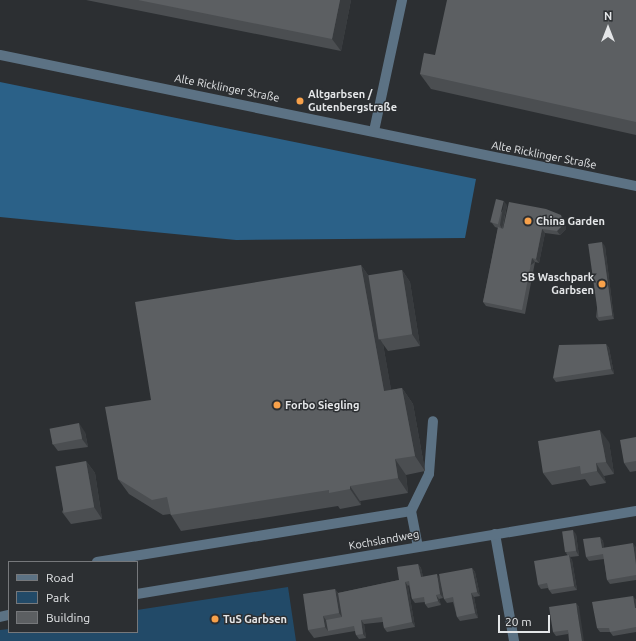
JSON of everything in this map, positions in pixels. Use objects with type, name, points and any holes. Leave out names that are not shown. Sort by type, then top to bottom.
[{"type":"street","points":[[374,131],[402,0]]},
{"type":"street","name":"Alte Ricklinger Straße","points":[[0,55],[636,186]]},
{"type":"street","points":[[418,546],[411,511],[429,474],[433,421]]},
{"type":"street","points":[[103,561],[411,511]]},
{"type":"street","name":"Kochslandweg","points":[[138,594],[418,546],[636,511]]},
{"type":"street","points":[[495,534],[514,641]]},
{"type":"green space","name":"TuS Garbsen","points":[[288,587],[296,641],[0,641],[0,630],[8,629],[8,633],[138,633],[138,610]]},
{"type":"shaded area","points":[[0,82],[476,179],[465,238],[236,240],[0,217]]},
{"type":"building","points":[[138,0],[340,0],[332,39]]},
{"type":"building","points":[[447,0],[636,0],[636,122],[420,74],[424,53],[435,55]]},
{"type":"building","points":[[496,199],[504,201],[498,224],[490,222]]},
{"type":"building","points":[[509,202],[546,209],[561,215],[563,225],[557,231],[542,229],[536,259],[532,258],[522,310],[483,302],[498,227],[503,229]]},
{"type":"building","name":"SB Waschpark Garbsen","points":[[602,242],[612,315],[598,317],[588,244]]},
{"type":"building","name":"Forbo Siegling","points":[[361,265],[384,391],[402,388],[415,456],[395,459],[398,478],[350,486],[350,489],[329,493],[329,490],[171,515],[167,497],[152,500],[118,479],[105,407],[151,400],[135,302]]},
{"type":"building","points":[[402,270],[412,334],[379,340],[368,275]]},
{"type":"building","points":[[606,344],[611,369],[553,378],[559,345]]},
{"type":"building","points":[[79,423],[82,439],[53,444],[50,429]]},
{"type":"building","points":[[600,430],[606,462],[596,463],[597,471],[581,474],[580,466],[543,473],[538,441]]},
{"type":"building","points":[[636,437],[636,461],[624,463],[620,440]]},
{"type":"building","points":[[86,461],[94,507],[64,513],[55,466]]},
{"type":"building","points":[[573,530],[576,551],[565,552],[562,532]]},
{"type":"building","points":[[600,537],[602,548],[633,543],[636,575],[607,580],[603,554],[586,557],[583,539]]},
{"type":"building","points":[[569,555],[574,586],[549,590],[547,583],[538,585],[534,561]]},
{"type":"building","points":[[418,564],[421,577],[437,574],[440,594],[436,595],[438,601],[425,604],[424,597],[412,599],[409,581],[405,582],[412,622],[384,628],[382,617],[361,620],[363,634],[356,635],[354,626],[328,631],[326,620],[342,617],[338,593],[399,580],[397,567]]},
{"type":"building","points":[[472,568],[477,592],[471,593],[475,613],[457,617],[453,597],[444,599],[439,574]]},
{"type":"building","points":[[335,589],[339,613],[323,616],[325,627],[308,630],[303,594]]},
{"type":"building","points":[[633,596],[636,608],[636,627],[610,632],[609,628],[597,628],[592,602]]},
{"type":"building","points":[[576,603],[582,641],[569,641],[568,630],[553,632],[549,607]]},
{"type":"place","name":"Altgarbsen / Gutenbergstraße","points":[[300,101]]},
{"type":"place","name":"China Garden","points":[[528,221]]},
{"type":"place","name":"SB Waschpark Garbsen","points":[[602,284]]},
{"type":"place","name":"Forbo Siegling","points":[[277,405]]},
{"type":"place","name":"TuS Garbsen","points":[[215,619]]}]
